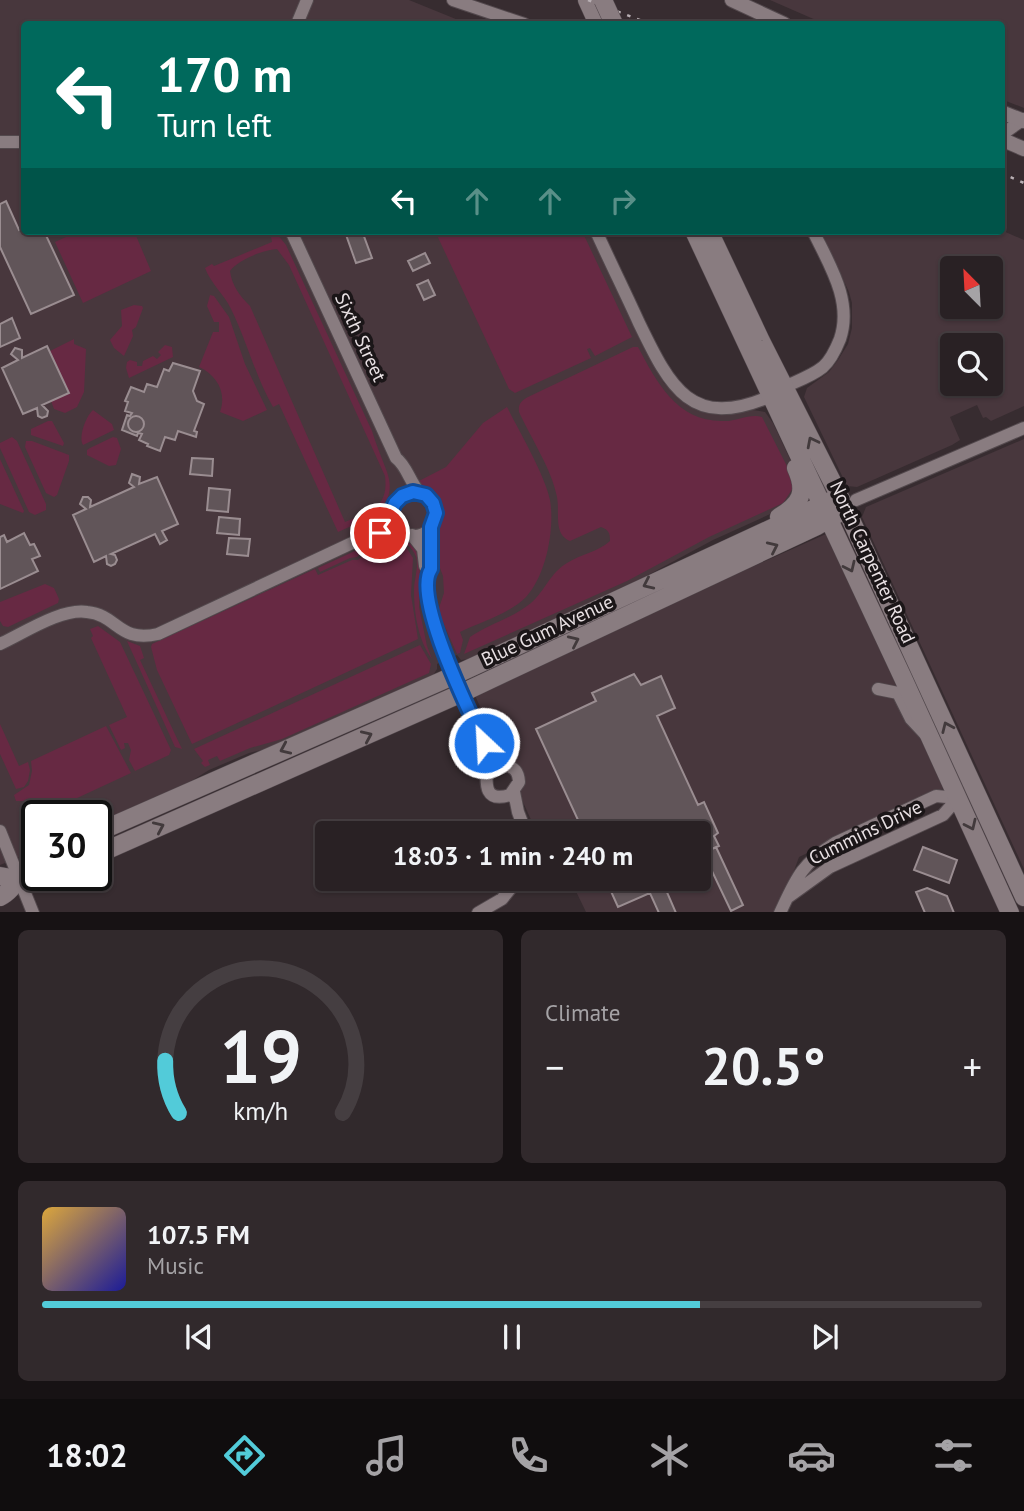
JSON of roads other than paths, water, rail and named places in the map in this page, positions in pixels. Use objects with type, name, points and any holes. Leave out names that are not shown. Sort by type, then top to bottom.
[{"type":"main road","points":[[587,0],[597,21]]},
{"type":"main road","points":[[603,0],[613,21]]},
{"type":"main road","name":"North Carpenter Road","points":[[696,235],[839,506],[1024,897]]},
{"type":"main road","name":"North Carpenter Road","points":[[711,235],[777,392]]},
{"type":"main road","points":[[710,555],[784,514],[801,495],[801,478],[774,420],[777,392]]},
{"type":"main road","name":"North Carpenter Road","points":[[839,506],[932,741],[1010,912]]},
{"type":"main road","name":"Blue Gum Avenue","points":[[112,826],[455,675],[710,555],[839,506]]},
{"type":"main road","name":"Blue Gum Avenue","points":[[112,848],[462,693],[839,506]]},
{"type":"main road","points":[[0,897],[9,892],[21,875]]},
{"type":"main road","points":[[0,876],[19,878]]},
{"type":"street","points":[[297,21],[307,0]]},
{"type":"street","points":[[453,0],[512,21]]},
{"type":"street","points":[[732,0],[778,21]]},
{"type":"street","points":[[1005,113],[1023,120]]},
{"type":"street","points":[[1005,134],[1023,120]]},
{"type":"street","points":[[1005,139],[1024,149]]},
{"type":"street","points":[[0,142],[21,142]]},
{"type":"street","name":"Sixth Street","points":[[293,235],[396,458],[400,483],[399,498]]},
{"type":"street","points":[[598,235],[658,363],[674,386],[689,398],[722,409],[737,409],[777,392],[822,368],[837,348],[844,318],[840,290],[815,235]]},
{"type":"street","name":"Blue Gum Avenue","points":[[839,506],[1024,428]]},
{"type":"street","name":"Sixth Street","points":[[396,458],[420,493]]},
{"type":"street","points":[[0,644],[64,614],[79,611],[100,615],[129,634],[158,634],[368,536],[388,531],[422,534],[431,527],[435,519],[435,508],[429,498],[420,493],[408,493],[399,498],[384,523],[368,536]]},
{"type":"street","points":[[392,512],[394,523],[423,549],[431,615],[484,743],[489,769],[485,779],[488,790],[498,797],[509,794],[519,782],[517,772],[509,764],[502,763],[489,769]]},
{"type":"street","points":[[428,573],[431,569],[431,527]]},
{"type":"street","points":[[878,689],[898,693],[911,719],[932,741]]},
{"type":"street","points":[[484,743],[502,763]]},
{"type":"street","points":[[509,794],[521,821]]},
{"type":"street","name":"Cummins Drive","points":[[780,912],[795,878],[806,865],[835,842],[936,796],[958,797]]},
{"type":"street","name":"Cummins Drive","points":[[787,898],[830,867],[943,816],[958,797]]},
{"type":"street","points":[[0,831],[33,912]]},
{"type":"street","points":[[478,912],[502,899],[508,891]]},
{"type":"railway","points":[[588,0],[642,21]]},
{"type":"railway","points":[[1005,175],[1024,183]]}]
